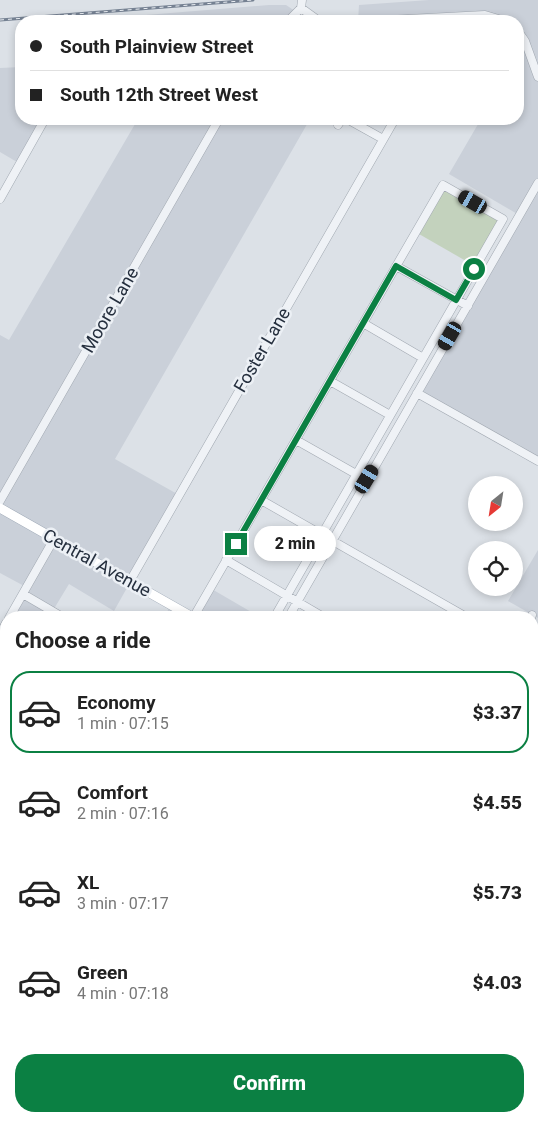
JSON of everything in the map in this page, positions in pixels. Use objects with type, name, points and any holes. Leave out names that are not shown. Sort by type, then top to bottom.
[{"type":"main road","name":"Central Avenue","points":[[0,508],[184,611]]},
{"type":"street","points":[[293,15],[302,4],[313,15]]},
{"type":"street","points":[[469,15],[485,15]]},
{"type":"street","points":[[524,40],[538,77]]},
{"type":"street","points":[[0,199],[43,125]]},
{"type":"street","name":"Moore Lane","points":[[0,502],[216,125]]},
{"type":"street","points":[[358,125],[383,138]]},
{"type":"street","name":"Foster Lane","points":[[130,580],[391,125]]},
{"type":"street","points":[[292,611],[538,183]]},
{"type":"street","points":[[197,611],[443,185],[503,219],[278,611]]},
{"type":"street","points":[[396,266],[468,306]]},
{"type":"street","points":[[363,323],[423,358]]},
{"type":"street","points":[[330,381],[390,415]]},
{"type":"street","points":[[417,392],[538,461]]},
{"type":"street","points":[[296,440],[356,474]]},
{"type":"street","points":[[261,500],[456,611]]},
{"type":"street","points":[[13,611],[54,539]]},
{"type":"street","points":[[226,560],[313,611]]},
{"type":"street","points":[[22,594],[52,611]]},
{"type":"shaded area","points":[[429,0],[538,0],[538,461],[417,393],[519,215],[449,174],[478,125],[524,125],[524,15],[358,15],[359,5]]},
{"type":"shaded area","points":[[286,5],[301,15],[146,15]]},
{"type":"shaded area","points":[[15,67],[15,125],[39,125],[17,162],[0,152],[0,68]]},
{"type":"shaded area","points":[[134,125],[307,125],[115,459],[179,495],[114,611],[69,584],[53,611],[12,611],[26,587],[0,573],[0,335],[9,340]]},
{"type":"shaded area","points":[[538,550],[538,611],[526,611],[508,601],[511,596],[523,596],[523,576]]},
{"type":"shaded area","points":[[210,588],[250,611],[197,611]]},
{"type":"shaded area","points":[[171,604],[183,611],[168,611]]},
{"type":"green space","points":[[445,188],[500,219],[473,265],[419,234]]},
{"type":"railway","points":[[63,15],[253,0]]},
{"type":"railway","points":[[0,20],[15,19]]},
{"type":"route","points":[[236,544],[396,266],[456,300],[474,269]]}]
